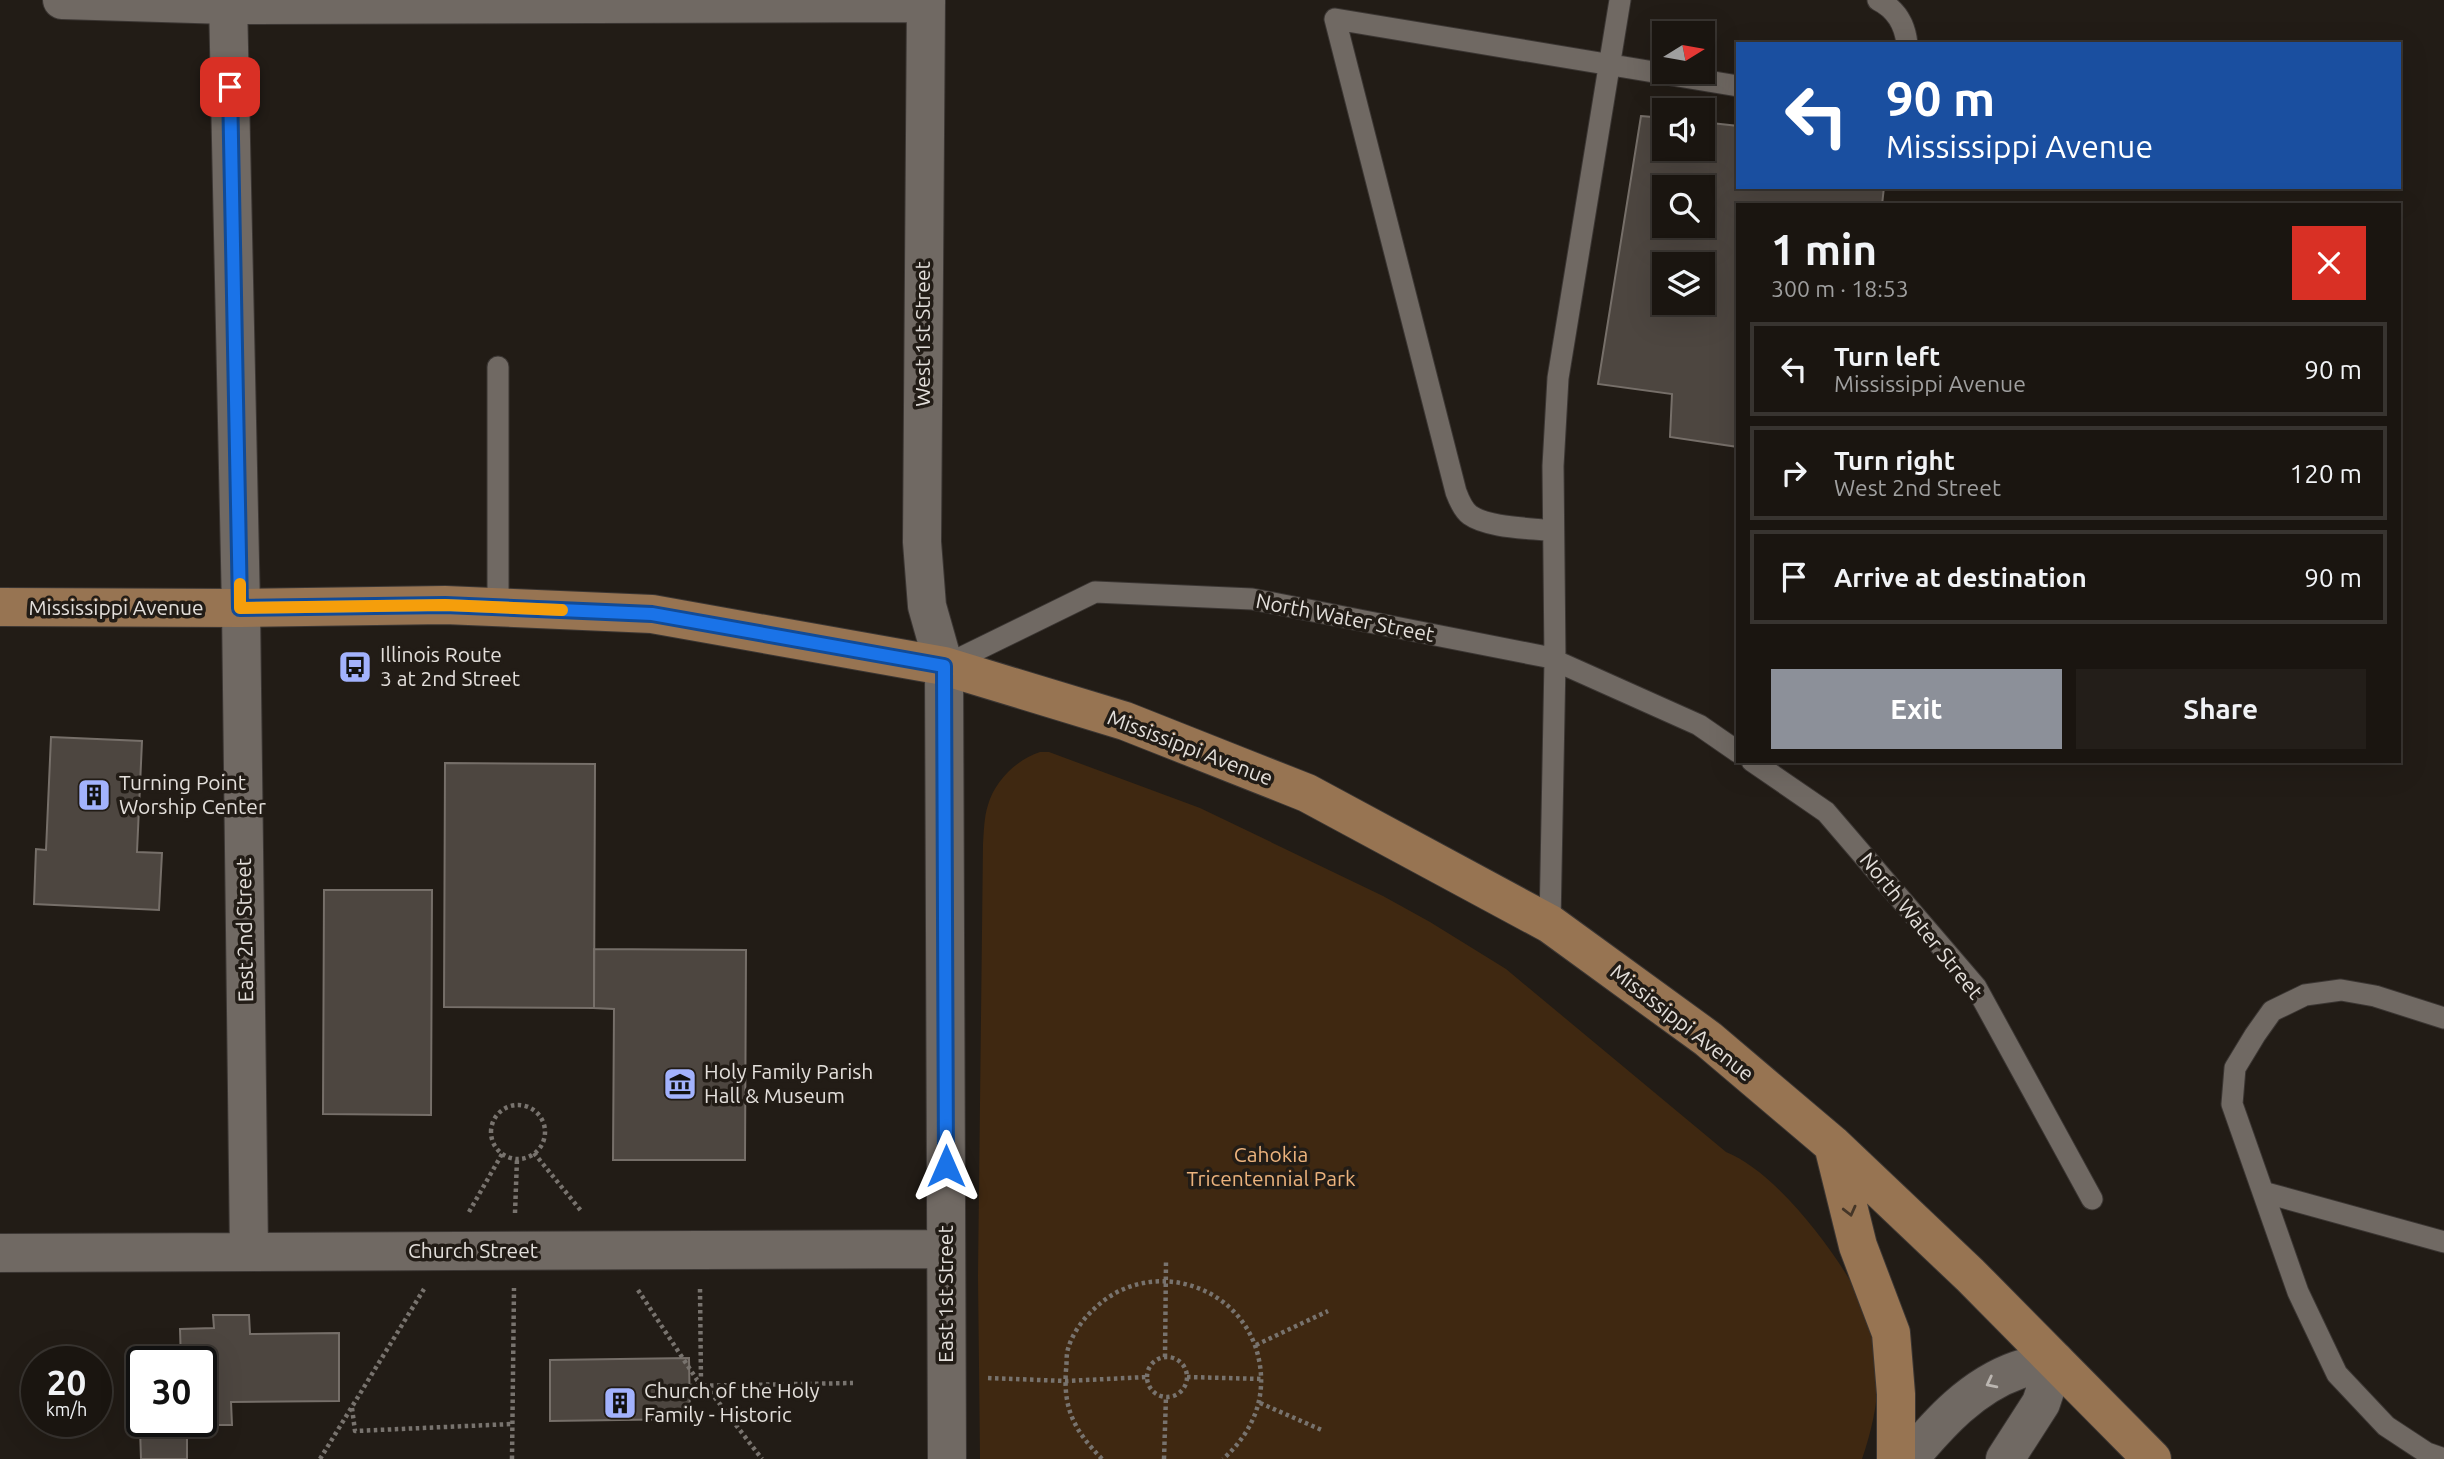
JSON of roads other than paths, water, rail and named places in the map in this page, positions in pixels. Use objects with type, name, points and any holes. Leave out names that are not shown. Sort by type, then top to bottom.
[{"type":"main road","name":"Mississippi Avenue","points":[[0,607],[445,605],[652,614],[944,666],[1125,722],[1307,793],[1550,924],[1708,1039],[1833,1145],[1970,1275],[2152,1459]]},
{"type":"main road","points":[[1833,1145],[1858,1246],[1891,1333],[1896,1394],[1896,1459]]},
{"type":"street","points":[[62,0],[926,2]]},
{"type":"street","name":"East 2nd Street","points":[[228,2],[249,1252]]},
{"type":"street","name":"West 1st Street","points":[[926,2],[922,542],[927,606],[944,666]]},
{"type":"street","name":"East 1st Street","points":[[944,666],[947,1459]]},
{"type":"street","name":"Church Street","points":[[0,1253],[946,1249]]},
{"type":"street","points":[[1909,1459],[1940,1422],[1978,1390],[2017,1370],[2055,1361]]},
{"type":"street","points":[[2005,1459],[2040,1403],[2055,1361]]},
{"type":"lane","points":[[1550,924],[1555,660],[1553,466],[1558,378],[1620,0]]},
{"type":"lane","points":[[1878,0],[1893,10],[1900,19],[1908,42]]},
{"type":"lane","points":[[1553,531],[1486,522],[1471,516],[1462,507],[1332,10],[1736,86]]},
{"type":"lane","points":[[498,367],[498,607]]},
{"type":"lane","name":"North Water Street","points":[[944,666],[1095,592],[1252,599],[1555,660],[1699,725],[1736,751]]},
{"type":"lane","name":"North Water Street","points":[[1755,763],[1826,812],[1976,987],[2092,1199]]},
{"type":"lane","points":[[2444,1018],[2375,996],[2342,990],[2305,995],[2272,1011],[2235,1068],[2232,1104],[2298,1292],[2337,1374],[2386,1426],[2427,1453],[2444,1459]]},
{"type":"lane","points":[[2263,1192],[2444,1242]]},
{"type":"place","name":"Illinois Route 3 at 2nd Street","points":[[355,667]]},
{"type":"place","name":"Turning Point Worship Center","points":[[94,795]]},
{"type":"place","name":"Holy Family Parish Hall & Museum","points":[[680,1084]]},
{"type":"place","name":"Church of the Holy Family - Historic","points":[[620,1403]]},
{"type":"park label","name":"Cahokia Tricentennial Park","points":[[1271,1167]]}]
